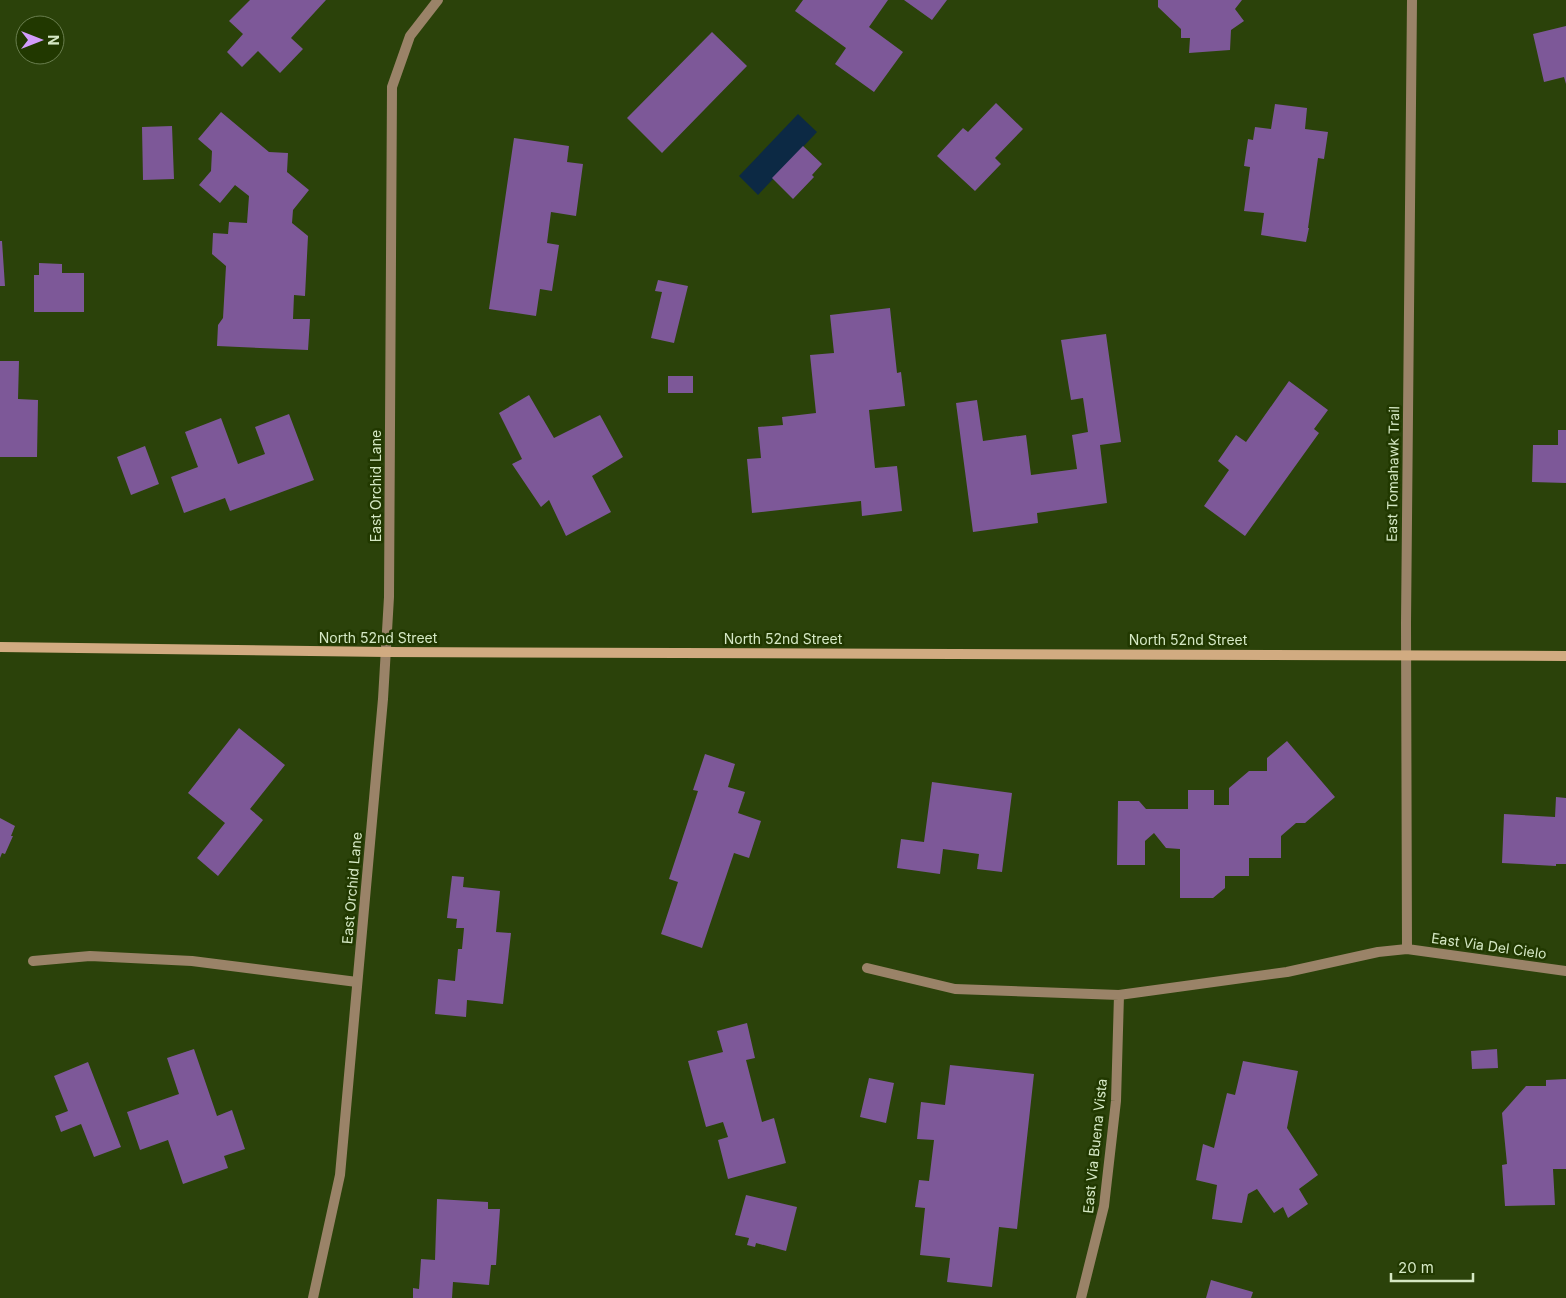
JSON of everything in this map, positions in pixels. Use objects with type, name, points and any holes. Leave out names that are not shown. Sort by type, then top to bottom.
[{"type":"street","name":"East Orchid Lane","points":[[313,1298],[340,1175],[383,699],[389,597],[392,87],[410,36],[438,0]]},
{"type":"street","name":"East Tomahawk Trail","points":[[1407,949],[1406,656],[1412,0]]},
{"type":"street","name":"North 52nd Street","points":[[0,647],[386,652],[1566,656]]},
{"type":"street","points":[[867,968],[955,989],[1118,995],[1286,972],[1378,952],[1407,949]]},
{"type":"street","name":"East Via Del Cielo","points":[[1407,949],[1566,971]]},
{"type":"street","points":[[33,961],[90,956],[192,961],[357,982]]},
{"type":"street","name":"East Via Buena Vista","points":[[1081,1298],[1104,1206],[1116,1101],[1118,995]]},
{"type":"water","points":[[798,114],[817,132],[758,195],[739,176]]},
{"type":"building","points":[[250,0],[326,0],[291,38],[303,49],[280,73],[258,51],[242,67],[227,52],[243,34],[229,21]]},
{"type":"building","points":[[803,0],[888,0],[869,27],[903,52],[874,92],[835,64],[846,48],[795,11]]},
{"type":"building","points":[[904,0],[947,0],[932,20]]},
{"type":"building","points":[[1158,0],[1242,0],[1235,9],[1244,21],[1231,30],[1230,50],[1189,53],[1190,38],[1181,38],[1181,29],[1158,7]]},
{"type":"building","points":[[1566,26],[1566,84],[1564,77],[1544,82],[1533,34]]},
{"type":"building","points":[[712,32],[747,66],[662,153],[627,118]]},
{"type":"building","points":[[996,103],[1023,129],[995,158],[1001,164],[975,191],[937,156],[963,128],[968,132]]},
{"type":"building","points":[[1275,104],[1307,108],[1305,129],[1328,132],[1324,159],[1318,158],[1306,242],[1261,235],[1264,213],[1244,211],[1250,167],[1244,166],[1248,139],[1253,140],[1255,127],[1271,129]]},
{"type":"building","points":[[221,112],[269,152],[288,153],[287,172],[309,190],[293,210],[292,223],[308,236],[305,296],[294,295],[293,319],[310,319],[308,350],[217,346],[218,325],[223,318],[226,266],[212,254],[213,233],[228,234],[229,222],[247,223],[249,196],[235,185],[220,203],[199,185],[211,171],[212,151],[198,139]]},
{"type":"building","points":[[172,126],[174,179],[143,180],[142,127]]},
{"type":"building","points":[[514,138],[569,146],[567,162],[583,164],[576,216],[551,212],[547,243],[559,245],[552,291],[540,289],[536,316],[489,309]]},
{"type":"building","points":[[803,146],[822,164],[812,175],[814,177],[793,199],[772,178]]},
{"type":"building","points":[[0,241],[2,241],[5,286],[0,286]]},
{"type":"building","points":[[39,263],[62,264],[62,273],[84,273],[84,312],[34,312],[34,275],[39,275]]},
{"type":"building","points":[[658,280],[688,286],[674,343],[651,338],[662,292],[655,291]]},
{"type":"building","points":[[890,308],[897,373],[901,372],[905,406],[869,410],[875,468],[897,466],[902,511],[862,516],[861,501],[752,513],[747,459],[761,458],[758,427],[783,425],[782,417],[816,413],[810,355],[834,353],[830,315]]},
{"type":"building","points":[[1106,334],[1121,442],[1100,445],[1107,503],[1037,513],[1038,523],[973,532],[956,403],[977,400],[983,441],[1026,435],[1031,475],[1077,469],[1072,435],[1088,432],[1083,398],[1071,400],[1061,340]]},
{"type":"building","points":[[0,361],[19,361],[18,399],[38,400],[37,457],[0,457]]},
{"type":"building","points":[[668,376],[693,376],[693,393],[668,393]]},
{"type":"building","points":[[1289,381],[1328,410],[1314,429],[1319,433],[1245,536],[1204,506],[1229,470],[1218,461],[1236,435],[1246,442]]},
{"type":"building","points":[[529,395],[554,438],[600,415],[623,457],[592,476],[611,512],[566,536],[549,500],[541,507],[512,464],[522,459],[499,413]]},
{"type":"building","points":[[289,414],[314,480],[230,511],[225,498],[184,513],[171,477],[198,467],[185,432],[221,418],[238,464],[265,454],[255,427]]},
{"type":"building","points":[[1558,430],[1566,430],[1566,483],[1532,482],[1533,445],[1558,445]]},
{"type":"building","points":[[145,446],[159,484],[131,495],[117,457]]},
{"type":"building","points":[[239,728],[285,765],[250,809],[263,820],[218,876],[197,858],[225,823],[188,793]]},
{"type":"building","points":[[1287,741],[1335,797],[1305,823],[1296,823],[1281,836],[1281,858],[1249,858],[1249,876],[1225,876],[1225,888],[1213,898],[1180,898],[1180,849],[1166,848],[1154,833],[1145,841],[1145,865],[1117,865],[1118,801],[1139,801],[1146,809],[1188,809],[1188,790],[1214,790],[1214,805],[1229,805],[1229,788],[1249,771],[1267,771],[1267,758]]},
{"type":"building","points":[[705,754],[735,764],[728,787],[745,792],[738,813],[761,821],[749,858],[734,853],[702,948],[661,934],[678,882],[669,879],[698,791],[693,790]]},
{"type":"building","points":[[932,782],[1012,793],[1002,872],[977,869],[979,854],[943,849],[940,874],[897,868],[901,839],[924,842]]},
{"type":"building","points":[[1556,797],[1566,798],[1566,864],[1556,864],[1556,866],[1502,863],[1504,814],[1555,817]]},
{"type":"building","points":[[0,818],[15,826],[5,854],[2,853],[0,858]]},
{"type":"building","points":[[452,876],[464,877],[463,887],[500,891],[496,932],[511,933],[503,1004],[467,1000],[466,1017],[435,1014],[438,979],[455,981],[458,949],[462,949],[464,928],[456,928],[457,919],[447,918]]},
{"type":"building","points":[[747,1023],[755,1058],[746,1060],[762,1122],[774,1118],[786,1163],[728,1179],[718,1140],[728,1137],[723,1122],[706,1127],[688,1061],[723,1052],[717,1031]]},
{"type":"building","points":[[194,1049],[217,1116],[232,1110],[245,1149],[224,1156],[228,1168],[183,1184],[168,1140],[140,1150],[127,1112],[179,1094],[167,1058]]},
{"type":"building","points":[[1497,1049],[1498,1068],[1472,1069],[1471,1051]]},
{"type":"building","points":[[1243,1061],[1298,1071],[1287,1128],[1318,1175],[1299,1189],[1308,1204],[1288,1218],[1283,1207],[1274,1213],[1257,1189],[1248,1194],[1242,1223],[1212,1219],[1217,1185],[1196,1180],[1203,1144],[1214,1148],[1227,1093],[1235,1095]]},
{"type":"building","points":[[88,1062],[121,1147],[94,1157],[81,1124],[61,1132],[55,1116],[68,1111],[54,1076]]},
{"type":"building","points":[[950,1065],[1034,1074],[1017,1229],[999,1227],[992,1287],[947,1282],[950,1258],[920,1255],[925,1208],[915,1207],[919,1180],[929,1181],[934,1140],[917,1139],[921,1102],[945,1105]]},
{"type":"building","points":[[869,1078],[894,1083],[886,1123],[860,1117]]},
{"type":"building","points":[[1566,1079],[1566,1169],[1553,1169],[1555,1205],[1505,1206],[1502,1165],[1507,1164],[1502,1113],[1526,1086],[1546,1086],[1546,1080]]},
{"type":"building","points":[[746,1195],[797,1207],[786,1251],[756,1243],[755,1247],[747,1245],[749,1238],[735,1235]]},
{"type":"building","points":[[437,1199],[488,1202],[488,1209],[500,1209],[496,1265],[491,1265],[489,1285],[453,1282],[452,1298],[413,1298],[413,1288],[419,1289],[421,1259],[435,1260]]},
{"type":"building","points":[[1211,1280],[1253,1292],[1251,1298],[1206,1298]]}]
